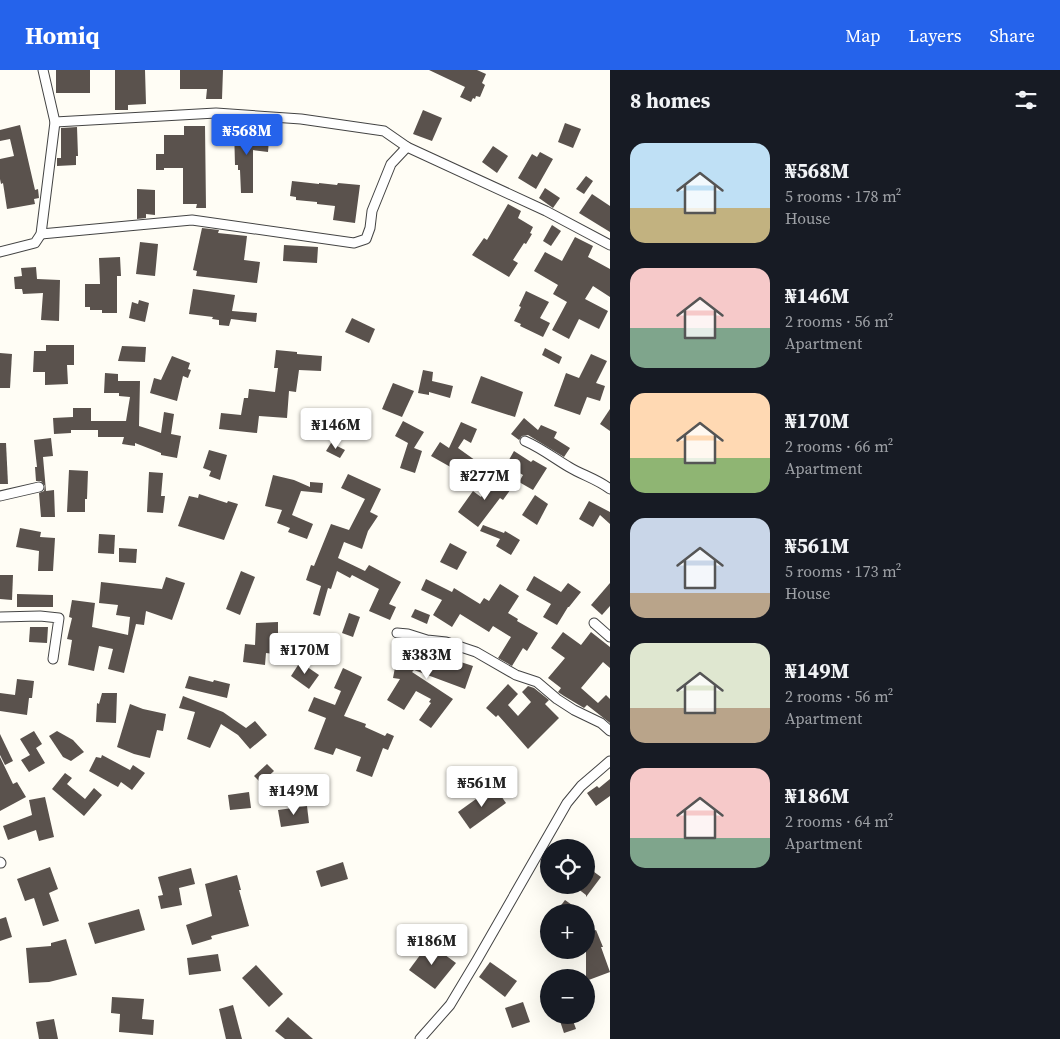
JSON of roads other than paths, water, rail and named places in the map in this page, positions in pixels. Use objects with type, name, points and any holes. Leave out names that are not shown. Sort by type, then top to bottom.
[{"type":"street","points":[[0,252],[35,243],[41,234],[55,122],[42,70]]},
{"type":"street","points":[[55,122],[216,113],[301,119],[384,131],[407,147],[546,211],[610,245]]},
{"type":"street","points":[[41,234],[192,220],[354,243],[366,239],[370,228],[372,210],[391,164],[407,147]]},
{"type":"street","points":[[525,440],[610,489]]},
{"type":"street","points":[[0,496],[39,488]]},
{"type":"street","points":[[0,617],[40,616],[59,618],[54,660]]},
{"type":"street","points":[[594,623],[610,637]]},
{"type":"street","points":[[397,633],[446,642],[476,652],[516,675],[537,682],[562,703],[601,723],[610,730]]},
{"type":"street","points":[[420,1039],[450,1005],[567,803],[581,786],[610,761]]}]
